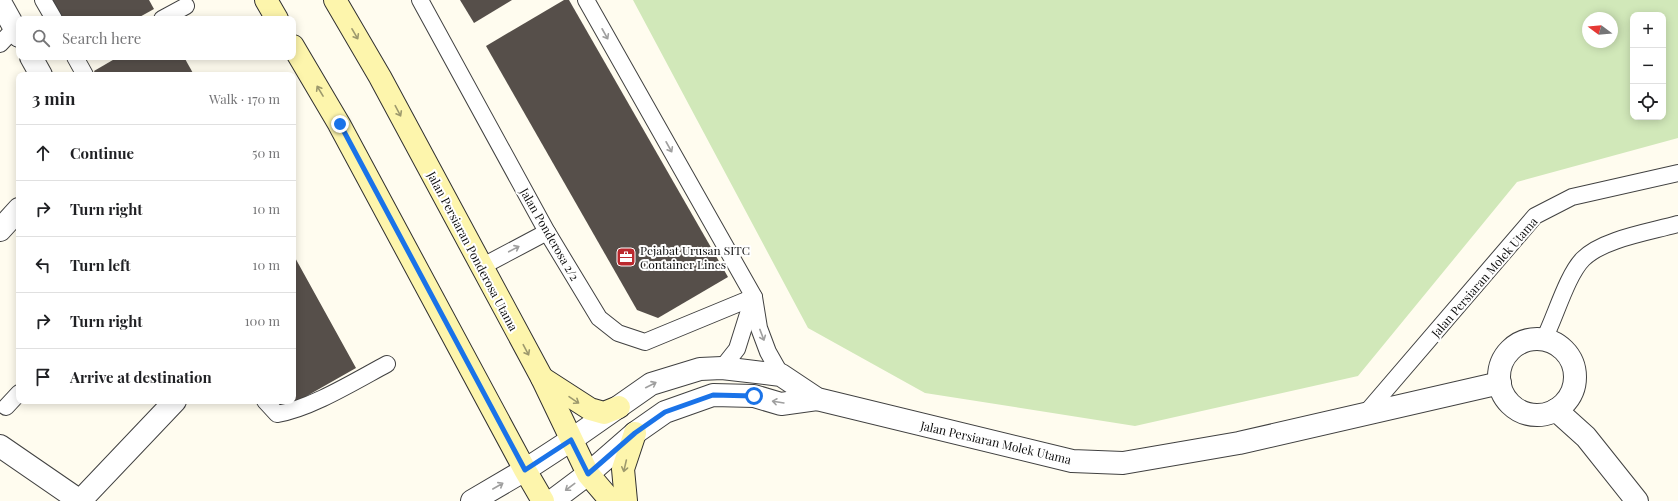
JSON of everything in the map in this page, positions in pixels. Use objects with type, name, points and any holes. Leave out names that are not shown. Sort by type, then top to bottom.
[{"type":"main road","points":[[266,0],[275,16]]},
{"type":"main road","name":"Jalan Persiaran Ponderosa Utama","points":[[335,0],[380,77],[542,378],[588,474],[611,501]]},
{"type":"main road","points":[[296,51],[340,124],[543,501]]},
{"type":"main road","points":[[542,378],[590,409],[604,413],[619,407]]},
{"type":"main road","points":[[626,501],[623,469],[635,433]]},
{"type":"street","points":[[0,2],[16,30]]},
{"type":"street","points":[[33,60],[39,72]]},
{"type":"street","points":[[0,230],[16,212]]},
{"type":"street","points":[[1531,339],[1544,340],[1557,344],[1567,353],[1573,364],[1575,377],[1573,390],[1566,401],[1556,410],[1544,415],[1525,413],[1516,409],[1503,394],[1500,383],[1500,371],[1503,360],[1519,343],[1531,339]]},
{"type":"street","name":"Jalan Persiaran Molek Utama","points":[[472,501],[525,470],[571,440],[651,384],[700,369],[722,368],[781,375],[817,399],[1072,461],[1124,463],[1239,443],[1500,383]]},
{"type":"street","name":"Jalan Persiaran Molek Utama","points":[[552,501],[588,474],[635,433],[665,412],[713,395],[754,396],[781,404],[817,399]]},
{"type":"street","points":[[0,446],[80,501],[172,404]]},
{"type":"street","points":[[1556,410],[1586,437],[1637,501]]},
{"type":"lane","points":[[43,0],[52,16]]},
{"type":"lane","name":"Jalan Ponderosa 2/2","points":[[420,0],[547,232],[599,318],[618,333],[645,342],[754,297]]},
{"type":"lane","points":[[586,0],[754,297],[759,328],[768,352],[781,375]]},
{"type":"lane","points":[[168,16],[186,6]]},
{"type":"lane","points":[[0,44],[16,33]]},
{"type":"lane","name":"Jalan Persiaran Molek Utama","points":[[1365,414],[1535,216],[1572,197],[1678,173]]},
{"type":"lane","points":[[1544,340],[1569,282],[1583,259],[1604,244],[1678,224]]},
{"type":"lane","points":[[481,266],[547,232]]},
{"type":"lane","points":[[722,368],[737,349],[754,297]]},
{"type":"lane","points":[[268,404],[277,414],[290,412],[336,391],[387,364]]},
{"type":"lane","points":[[6,408],[16,396]]},
{"type":"green space","points":[[633,0],[1678,0],[1678,138],[1517,182],[1358,376],[1135,426],[925,393],[808,328]]},
{"type":"building","points":[[52,0],[149,0],[154,9],[141,16],[60,16]]},
{"type":"building","points":[[460,0],[512,0],[474,23]]},
{"type":"building","points":[[564,0],[569,0],[728,277],[658,318],[637,310],[486,46]]},
{"type":"building","points":[[113,60],[186,60],[192,72],[94,72]]},
{"type":"building","points":[[296,259],[356,368],[296,402]]},
{"type":"building","points":[[279,404],[293,404],[282,410]]},
{"type":"place","name":"Pejabat Urusan SITC Container Lines","points":[[626,257]]},
{"type":"route","points":[[340,124],[525,470],[571,440],[588,474],[635,433],[665,412],[713,395],[754,396]]}]
